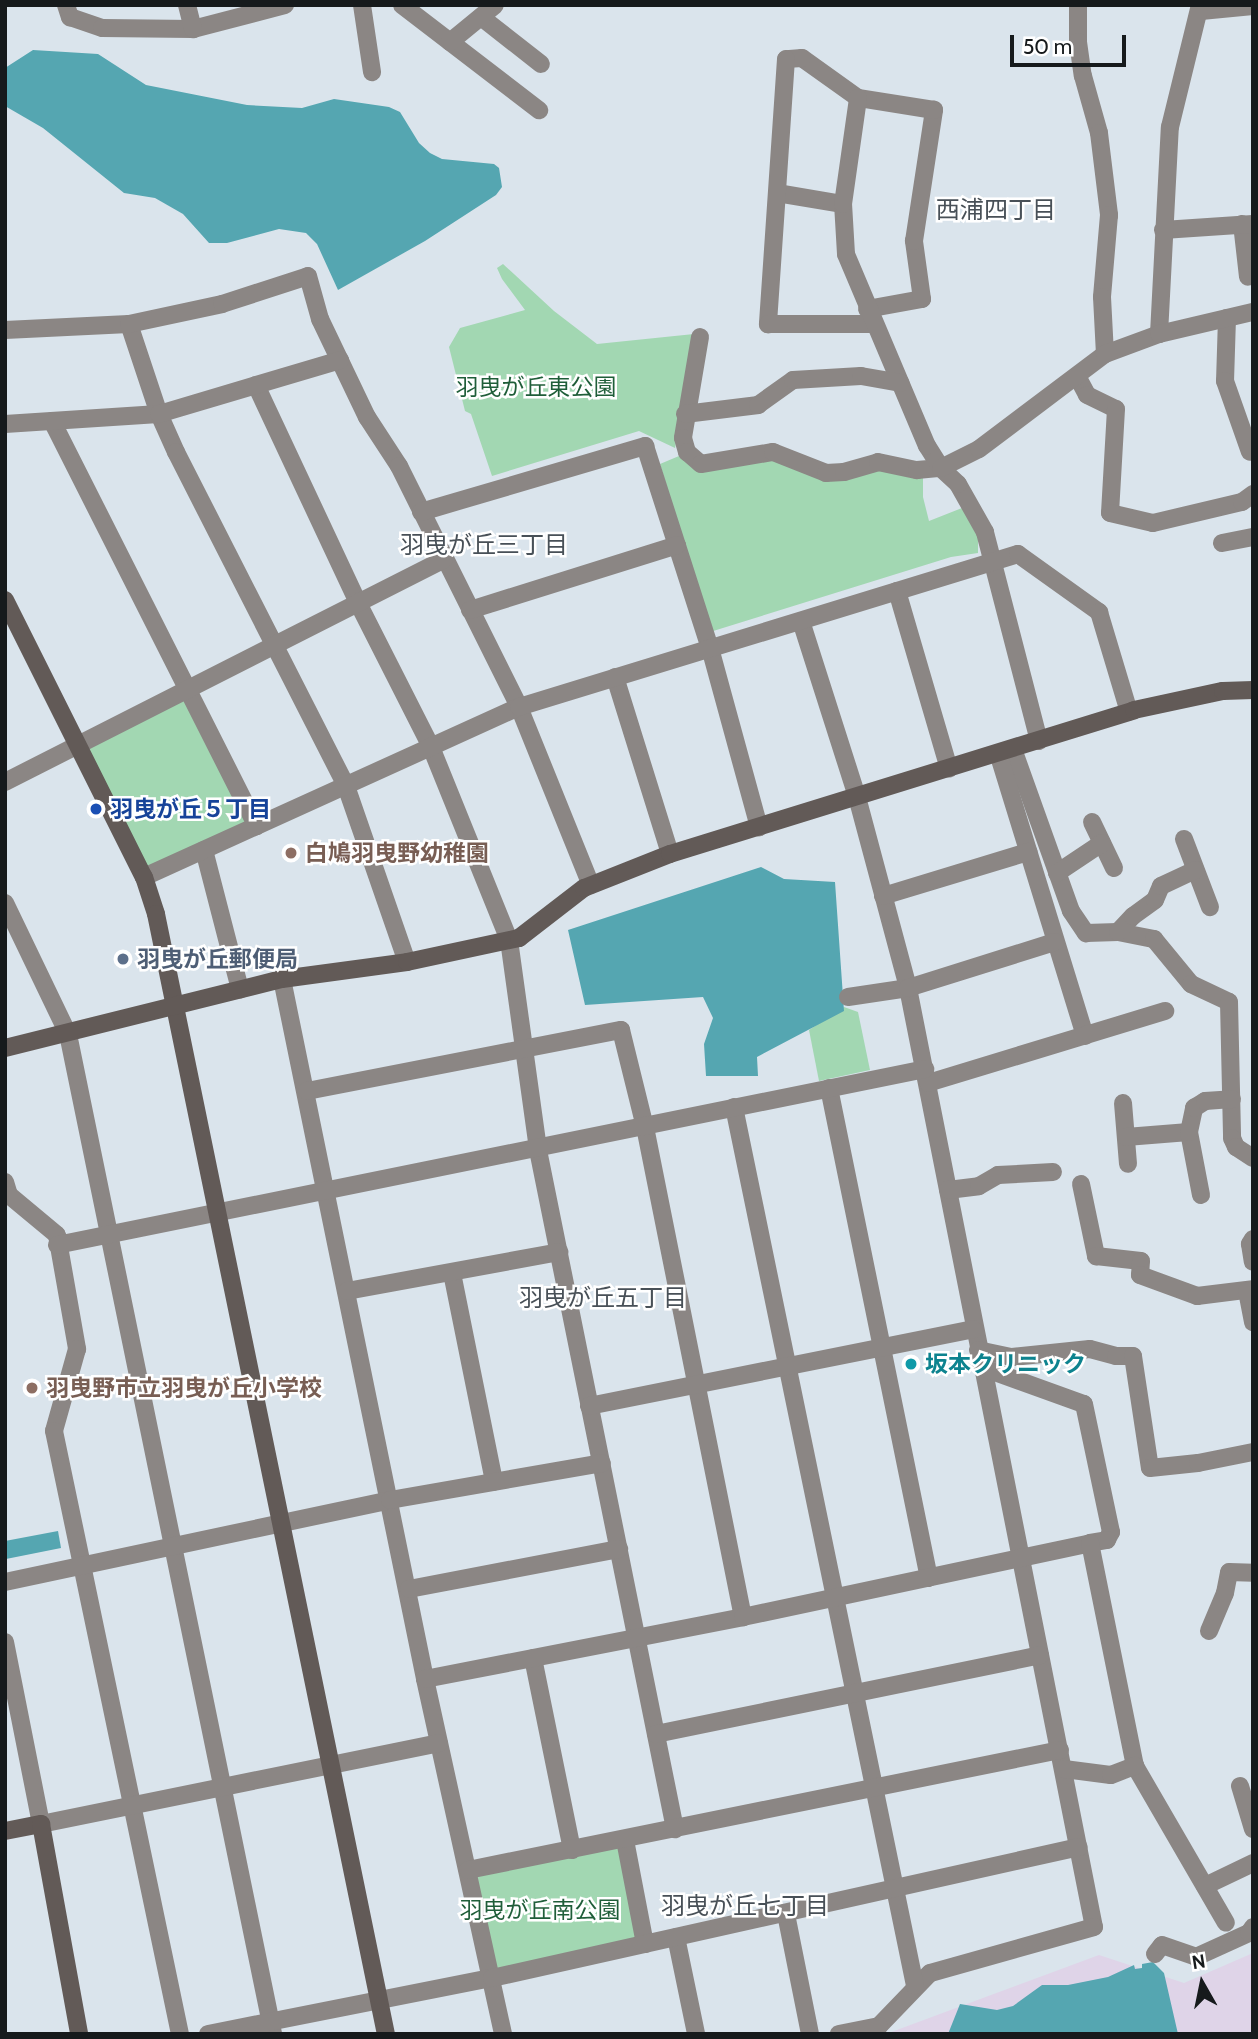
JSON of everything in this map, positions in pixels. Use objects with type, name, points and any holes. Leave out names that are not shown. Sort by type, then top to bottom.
[{"type":"street","points":[[66,5],[70,17],[85,24],[193,29],[285,5]]},
{"type":"street","points":[[187,5],[193,29]]},
{"type":"street","points":[[362,5],[372,72]]},
{"type":"street","points":[[402,5],[540,110]]},
{"type":"street","points":[[1078,5],[1078,42],[1083,76],[1099,134],[1109,215],[1102,298],[1105,354]]},
{"type":"street","points":[[1159,334],[1170,127],[1201,8],[1253,6]]},
{"type":"street","points":[[450,42],[488,11],[541,64]]},
{"type":"street","points":[[802,58],[858,99],[934,110],[914,241],[922,299],[870,316],[768,324],[777,193],[786,59],[802,58]]},
{"type":"street","points":[[858,99],[843,204],[846,254],[927,446],[942,468],[958,484],[985,532],[1040,741]]},
{"type":"street","points":[[777,193],[843,204]]},
{"type":"street","points":[[1163,230],[1247,224],[1248,277]]},
{"type":"street","points":[[5,331],[129,324],[222,304],[308,276],[320,319],[367,417],[399,466],[519,707],[591,885]]},
{"type":"street","points":[[700,337],[683,438],[687,452],[701,464],[773,452],[826,473],[844,472],[878,462],[917,470],[942,468],[979,449],[1105,354],[1159,334],[1253,313]]},
{"type":"street","points":[[1227,318],[1225,381],[1250,452]]},
{"type":"street","points":[[129,324],[159,414],[346,786],[407,962]]},
{"type":"street","points":[[5,424],[159,414],[340,360]]},
{"type":"street","points":[[685,414],[758,405],[793,380],[861,376],[900,383]]},
{"type":"street","points":[[1077,376],[1087,394],[1116,409],[1110,513],[1153,523],[1242,502],[1253,494]]},
{"type":"street","points":[[256,385],[357,601],[432,747],[509,940],[522,1050],[538,1150],[675,1829]]},
{"type":"street","points":[[52,421],[257,826]]},
{"type":"street","points":[[421,512],[645,446],[710,649],[760,827]]},
{"type":"street","points":[[1222,543],[1253,537]]},
{"type":"street","points":[[470,610],[677,545]]},
{"type":"street","points":[[144,877],[519,707],[1018,554],[1099,611],[1129,712]]},
{"type":"street","points":[[5,782],[277,647],[357,601],[444,559]]},
{"type":"street","points":[[897,592],[949,769]]},
{"type":"street","points":[[5,600],[144,877],[156,914],[386,2034]]},
{"type":"street","points":[[801,621],[857,797],[908,988],[927,1076],[973,1329],[1094,1927],[930,1973],[879,2026],[839,2034]]},
{"type":"street","points":[[615,677],[670,854]]},
{"type":"street","points":[[5,1048],[68,1034],[176,1003],[282,979],[407,962],[519,938],[591,885],[670,854],[1129,712],[1223,691],[1253,690]]},
{"type":"street","points":[[1005,751],[1028,852],[1085,1036]]},
{"type":"street","points":[[1005,751],[1071,911],[1086,933],[1118,932],[1154,939],[1191,984],[1229,1002],[1232,1138],[1236,1147],[1253,1158]]},
{"type":"street","points":[[1093,822],[1114,868]]},
{"type":"street","points":[[1184,839],[1210,907]]},
{"type":"street","points":[[1057,873],[1102,844]]},
{"type":"street","points":[[204,850],[240,989]]},
{"type":"street","points":[[883,895],[1028,852]]},
{"type":"street","points":[[1118,932],[1133,916],[1155,900],[1161,886],[1195,870]]},
{"type":"street","points":[[5,903],[68,1034],[272,2028]]},
{"type":"street","points":[[848,997],[908,988],[1055,942]]},
{"type":"street","points":[[282,979],[409,1589],[425,1679],[503,2034]]},
{"type":"street","points":[[57,1245],[326,1189],[538,1150],[829,1088],[927,1076],[1085,1036],[1165,1012]]},
{"type":"street","points":[[307,1091],[621,1030],[645,1127],[743,1617]]},
{"type":"street","points":[[829,1088],[929,1578]]},
{"type":"street","points":[[1201,1195],[1189,1132],[1194,1108],[1205,1101],[1232,1099]]},
{"type":"street","points":[[1123,1103],[1128,1164]]},
{"type":"street","points":[[734,1107],[915,1986]]},
{"type":"street","points":[[1126,1137],[1189,1132]]},
{"type":"street","points":[[948,1191],[979,1186],[998,1175],[1053,1172]]},
{"type":"street","points":[[5,1182],[9,1195],[57,1235],[77,1349],[54,1431],[180,2034]]},
{"type":"street","points":[[1081,1184],[1096,1256],[1141,1261],[1140,1275],[1197,1296],[1250,1290],[1253,1322]]},
{"type":"street","points":[[1253,1239],[1250,1244],[1253,1262]]},
{"type":"street","points":[[347,1291],[559,1252]]},
{"type":"street","points":[[452,1273],[494,1482]]},
{"type":"street","points":[[589,1406],[973,1329]]},
{"type":"street","points":[[979,1358],[1090,1349],[1115,1356],[1133,1356],[1150,1468],[1198,1464],[1253,1452]]},
{"type":"street","points":[[425,1679],[743,1617],[1107,1540],[1111,1532],[1084,1404],[979,1358]]},
{"type":"street","points":[[5,1582],[390,1500],[601,1463]]},
{"type":"street","points":[[1090,1543],[1135,1766],[1226,1923]]},
{"type":"street","points":[[409,1589],[619,1549]]},
{"type":"street","points":[[1209,1631],[1225,1594],[1229,1572],[1253,1573]]},
{"type":"street","points":[[6,1647],[79,2034]]},
{"type":"street","points":[[656,1734],[1040,1655]]},
{"type":"street","points":[[533,1658],[572,1850]]},
{"type":"street","points":[[5,1831],[439,1743]]},
{"type":"street","points":[[468,1870],[1060,1750]]},
{"type":"street","points":[[1064,1769],[1111,1775],[1135,1766]]},
{"type":"street","points":[[1240,1786],[1253,1829]]},
{"type":"street","points":[[625,1840],[645,1944]]},
{"type":"street","points":[[208,2034],[272,2028],[380,2000],[896,1890],[1079,1847]]},
{"type":"street","points":[[1205,1886],[1253,1863]]},
{"type":"street","points":[[786,1914],[810,2034]]},
{"type":"street","points":[[1155,1954],[1162,1945],[1196,1957],[1249,1933],[1253,1927]]},
{"type":"street","points":[[676,1937],[696,2034]]},
{"type":"shaded area","points":[[1253,1953],[1253,2034],[886,2034],[1099,1955],[1184,1983]]},
{"type":"green space","name":"羽曳が丘東公園","points":[[503,264],[554,311],[597,344],[694,334],[675,448],[639,431],[492,476],[471,414],[465,411],[449,347],[460,328],[525,310],[502,279],[497,268]]},
{"type":"green space","points":[[679,456],[700,472],[775,459],[823,477],[878,466],[923,475],[923,497],[929,521],[962,508],[978,537],[978,553],[951,557],[710,632],[660,464]]},
{"type":"green space","points":[[185,699],[248,823],[148,869],[87,749]]},
{"type":"green space","points":[[844,1007],[858,1012],[870,1070],[819,1081],[809,1030]]},
{"type":"green space","name":"羽曳が丘南公園","points":[[622,1843],[641,1941],[491,1974],[468,1870]]},
{"type":"water","points":[[33,50],[98,54],[146,85],[247,105],[302,108],[334,99],[389,107],[400,112],[419,143],[430,153],[442,159],[494,164],[499,168],[502,187],[496,195],[425,241],[338,290],[317,244],[306,233],[279,229],[227,243],[209,243],[183,214],[155,198],[124,193],[43,128],[5,106],[5,68]]},
{"type":"water","points":[[761,867],[784,879],[835,882],[844,1011],[757,1057],[758,1076],[706,1076],[704,1044],[713,1018],[703,997],[585,1005],[568,930]]},
{"type":"water","points":[[58,1531],[61,1548],[6,1559],[5,1541]]},
{"type":"water","points":[[1153,1962],[1164,1973],[1178,2034],[948,2034],[960,2004],[997,2010],[1013,2006],[1042,1985],[1068,1985],[1108,1977],[1134,1965],[1135,1969],[1142,1968],[1142,1964]]},
{"type":"place","name":"羽曳が丘５丁目","points":[[96,809]]},
{"type":"place","name":"白鳩羽曳野幼稚園","points":[[291,853]]},
{"type":"place","name":"羽曳が丘郵便局","points":[[123,959]]},
{"type":"place","name":"坂本クリニック","points":[[911,1364]]},
{"type":"place","name":"羽曳野市立羽曳が丘小学校","points":[[32,1388]]},
{"type":"district","name":"西浦四丁目","points":[[996,210]]},
{"type":"district","name":"羽曳が丘三丁目","points":[[484,545]]},
{"type":"district","name":"羽曳が丘五丁目","points":[[603,1298]]},
{"type":"district","name":"羽曳が丘七丁目","points":[[745,1906]]}]
